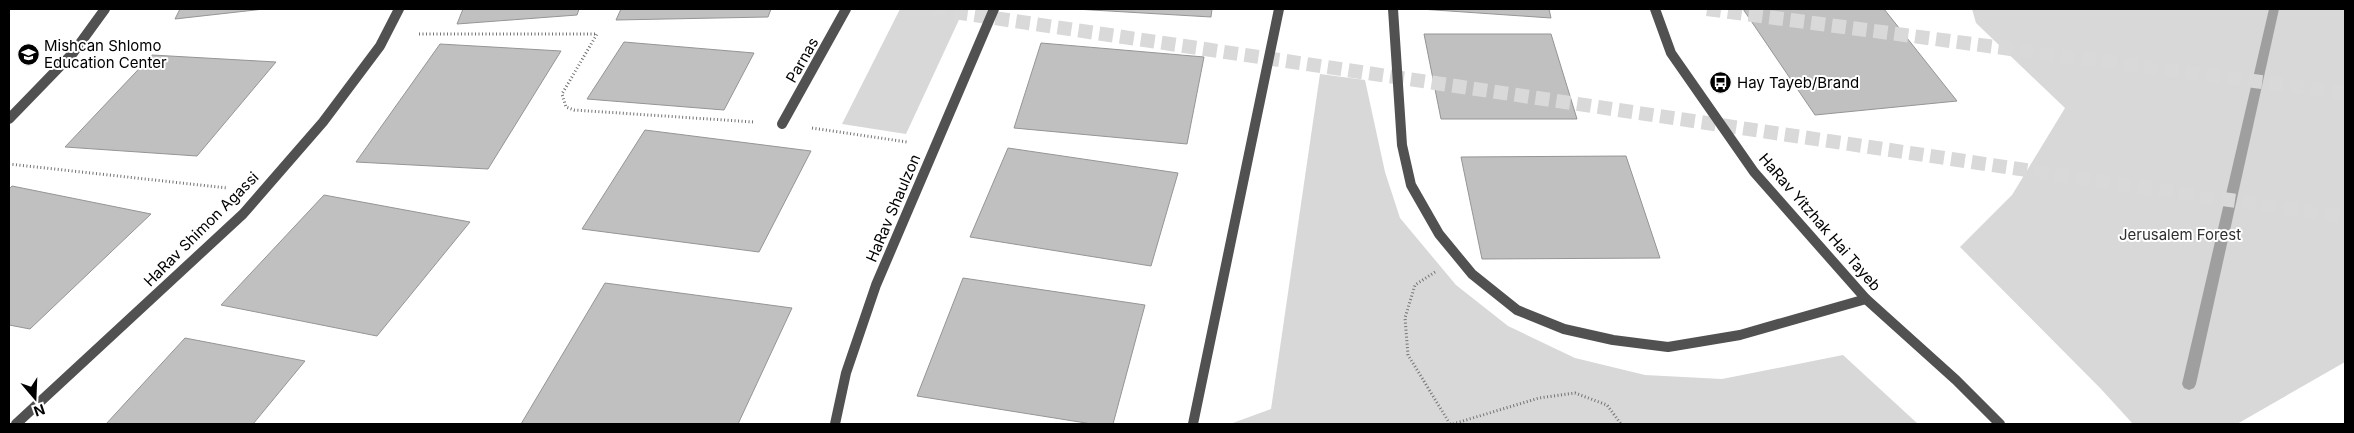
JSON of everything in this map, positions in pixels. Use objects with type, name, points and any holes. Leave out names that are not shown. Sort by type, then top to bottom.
[{"type":"street","points":[[9,119],[61,66],[95,25],[105,9]]},
{"type":"street","name":"HaRav Shimon Agassi","points":[[16,424],[236,221],[323,122],[380,46],[399,9]]},
{"type":"street","name":"Parnas","points":[[782,124],[846,9]]},
{"type":"street","name":"HaRav Shaulzon","points":[[835,424],[846,373],[876,285],[994,9]]},
{"type":"street","points":[[1193,424],[1279,9]]},
{"type":"street","points":[[1393,9],[1402,145],[1412,185],[1439,234],[1472,274],[1518,310],[1564,328],[1613,340],[1668,346],[1740,335],[1866,299]]},
{"type":"street","name":"HaRav Yitzhak Hai Tayeb","points":[[1655,9],[1671,52],[1754,172],[1866,299],[1956,380],[2000,424]]},
{"type":"path","points":[[386,34],[597,34],[562,94],[566,107],[574,110],[782,124],[935,146]]},
{"type":"path","points":[[9,164],[262,192]]},
{"type":"path","points":[[1458,257],[1415,285],[1405,318],[1408,355],[1451,424],[1538,398],[1576,393],[1607,405],[1622,424]]},
{"type":"green space","points":[[900,9],[964,9],[906,134],[842,124]]},
{"type":"green space","name":"Jerusalem Forest","points":[[1972,9],[2345,9],[2345,362],[2237,424],[2133,424],[2101,389],[1960,247],[2012,195],[2065,108],[1976,23]]},
{"type":"green space","points":[[1320,74],[1365,80],[1385,172],[1400,218],[1456,285],[1508,326],[1575,358],[1645,375],[1722,379],[1843,355],[1918,424],[1230,424],[1271,409]]},
{"type":"building","points":[[180,9],[264,9],[175,19]]},
{"type":"building","points":[[463,9],[579,9],[577,15],[457,24]]},
{"type":"building","points":[[621,9],[771,9],[768,17],[616,20]]},
{"type":"building","points":[[1075,9],[1212,9],[1211,17]]},
{"type":"building","points":[[1420,9],[1549,9],[1551,18]]},
{"type":"building","points":[[1743,9],[1884,9],[1957,101],[1815,115]]},
{"type":"building","points":[[1424,34],[1551,34],[1577,119],[1441,119]]},
{"type":"building","points":[[624,42],[754,53],[724,110],[587,99]]},
{"type":"building","points":[[1041,43],[1204,57],[1187,144],[1014,128]]},
{"type":"building","points":[[440,44],[561,51],[488,169],[356,162]]},
{"type":"building","points":[[152,55],[276,62],[197,156],[65,147]]},
{"type":"building","points":[[645,130],[811,151],[759,252],[582,229]]},
{"type":"building","points":[[1008,148],[1178,173],[1151,266],[970,237]]},
{"type":"building","points":[[1626,156],[1660,258],[1482,259],[1461,157]]},
{"type":"building","points":[[12,186],[151,214],[30,329],[9,325],[9,189]]},
{"type":"building","points":[[324,195],[470,222],[377,336],[221,305]]},
{"type":"building","points":[[963,278],[1145,305],[1113,424],[1092,424],[917,396]]},
{"type":"building","points":[[605,283],[792,308],[738,424],[521,424]]},
{"type":"building","points":[[185,338],[305,361],[253,424],[106,424]]},
{"type":"waterway","points":[[2189,384],[2274,9]]},
{"type":"tunnel","points":[[933,9],[2345,217]]},
{"type":"tunnel","points":[[1707,9],[2345,93]]},
{"type":"place","name":"Mishcan Shlomo Education Center","points":[[28,54]]},
{"type":"place","name":"Hay Tayeb/Brand","points":[[1721,82]]}]
